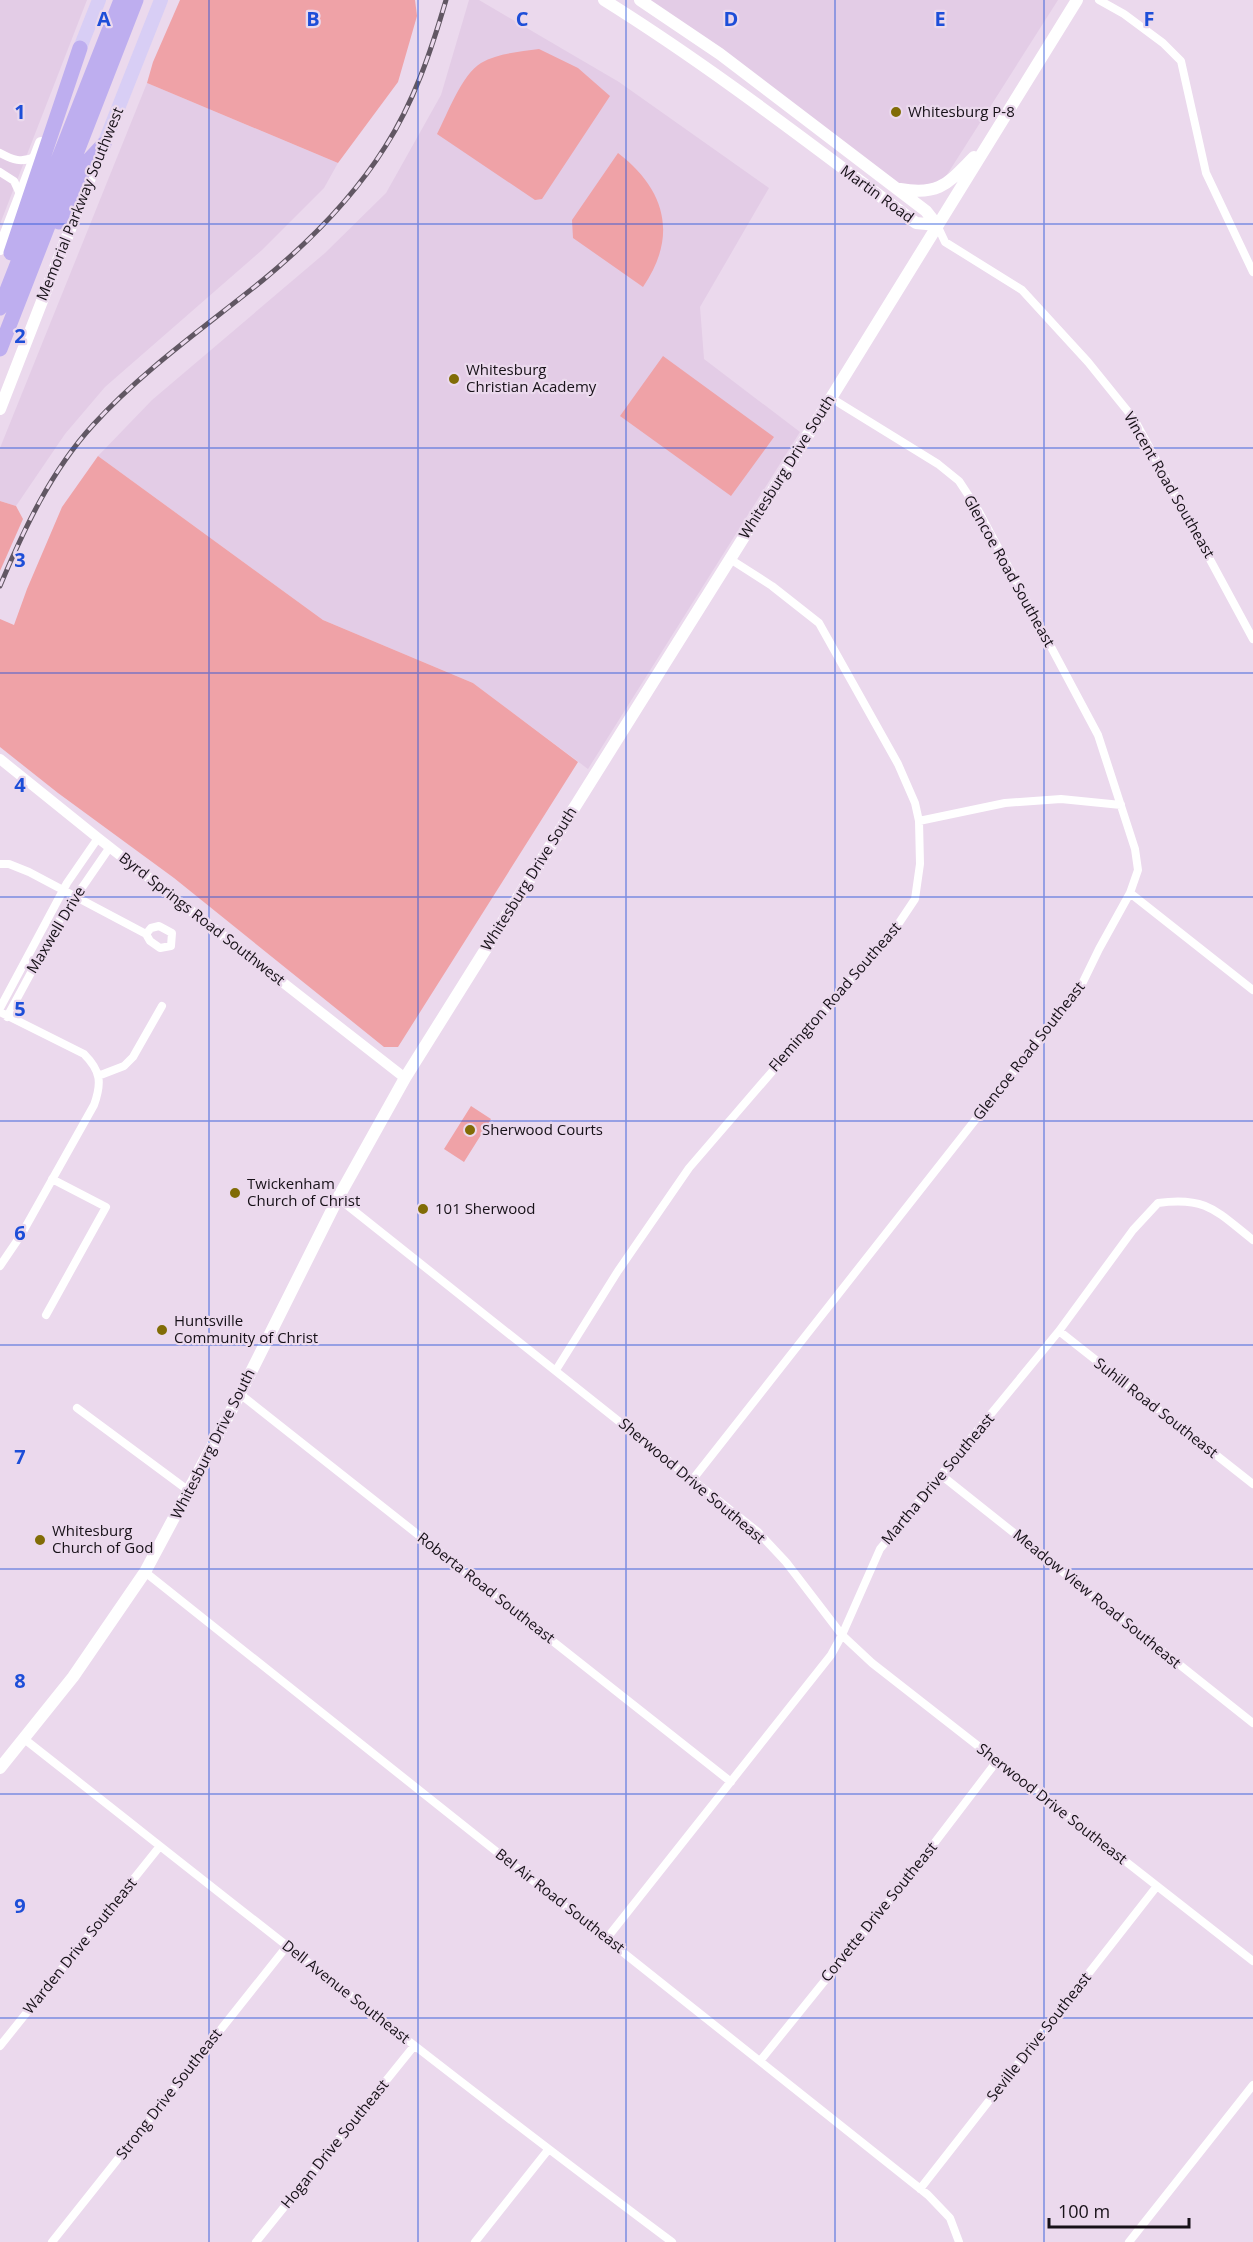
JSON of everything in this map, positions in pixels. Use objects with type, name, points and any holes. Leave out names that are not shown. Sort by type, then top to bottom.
[{"type":"highway","name":"Memorial Parkway Southwest","points":[[0,349],[7,310],[121,0]]},
{"type":"highway","name":"Memorial Parkway Southwest","points":[[7,310],[136,0]]},
{"type":"highway","points":[[0,303],[2,281],[80,48]]},
{"type":"highway","points":[[7,310],[30,292],[48,246],[90,160],[104,144]]},
{"type":"main road","points":[[0,249],[99,0]]},
{"type":"main road","name":"Memorial Parkway Southwest","points":[[0,409],[161,0]]},
{"type":"main road","name":"Martin Road","points":[[604,0],[720,77],[916,223],[937,225]]},
{"type":"main road","name":"Martin Road","points":[[640,0],[720,54],[926,211],[937,225]]},
{"type":"main road","name":"Whitesburg Drive South","points":[[0,1767],[73,1677],[145,1572],[240,1394],[339,1198],[405,1078],[1077,0]]},
{"type":"main road","points":[[897,189],[928,191],[949,182],[990,141]]},
{"type":"street","points":[[1099,0],[1148,31],[1181,61],[1206,173],[1253,272]]},
{"type":"street","points":[[0,153],[11,160],[25,162],[36,157]]},
{"type":"street","points":[[0,172],[14,181],[21,196]]},
{"type":"street","name":"Vincent Road Southeast","points":[[937,225],[945,243],[1022,290],[1088,362],[1134,419],[1253,639]]},
{"type":"street","name":"Glencoe Road Southeast","points":[[693,1479],[1082,984],[1130,893],[1138,870],[1135,849],[1098,735],[978,510],[959,481],[938,464],[831,398]]},
{"type":"street","name":"Flemington Road Southeast","points":[[556,1370],[618,1271],[690,1168],[895,929],[915,899],[921,864],[919,821],[915,803],[898,764],[819,623],[772,586],[730,559]]},
{"type":"street","name":"Byrd Springs Road Southwest","points":[[0,759],[405,1078]]},
{"type":"street","points":[[919,821],[1005,803],[1061,799],[1121,805]]},
{"type":"street","points":[[0,1266],[21,1235],[94,1105],[100,1089],[95,1065],[84,1054],[2,1012],[63,890],[98,838]]},
{"type":"street","name":"Maxwell Drive","points":[[2,1012],[59,921],[110,847]]},
{"type":"street","points":[[0,864],[9,864],[29,872],[146,934]]},
{"type":"street","points":[[1130,893],[1253,989]]},
{"type":"street","points":[[98,1076],[124,1066],[134,1057],[162,1006]]},
{"type":"street","points":[[46,1315],[106,1207],[52,1179]]},
{"type":"street","name":"Sherwood Drive Southeast","points":[[339,1198],[758,1532],[786,1562],[842,1635],[872,1663],[1253,1961]]},
{"type":"street","name":"Martha Drive Southeast","points":[[607,1938],[831,1655],[880,1549],[1059,1331],[1133,1230],[1158,1203],[1179,1200],[1207,1204],[1253,1240]]},
{"type":"street","name":"Suhill Road Southeast","points":[[1059,1331],[1253,1484]]},
{"type":"street","name":"Roberta Road Southeast","points":[[240,1394],[731,1782]]},
{"type":"street","points":[[77,1408],[189,1491]]},
{"type":"street","name":"Meadow View Road Southeast","points":[[941,1475],[1253,1723]]},
{"type":"street","name":"Bel Air Road Southeast","points":[[145,1572],[920,2189],[950,2218],[959,2242]]},
{"type":"street","name":"Dell Avenue Southeast","points":[[23,1738],[414,2046],[672,2242]]},
{"type":"street","name":"Corvette Drive Southeast","points":[[760,2061],[910,1875],[997,1761]]},
{"type":"street","name":"Warden Drive Southeast","points":[[0,2046],[160,1846]]},
{"type":"street","name":"Seville Drive Southeast","points":[[920,2189],[1157,1886]]},
{"type":"street","name":"Strong Drive Southeast","points":[[52,2242],[287,1946]]},
{"type":"street","name":"Hogan Drive Southeast","points":[[256,2242],[414,2046]]},
{"type":"street","points":[[1129,2242],[1253,2085]]},
{"type":"street","points":[[475,2242],[548,2150]]},
{"type":"shaded area","points":[[0,0],[87,0],[0,224]]},
{"type":"shaded area","points":[[180,0],[415,0],[417,16],[398,82],[338,163],[147,83],[153,62]]},
{"type":"shaded area","name":"Whitesburg Christian Academy","points":[[469,0],[479,0],[619,82],[769,188],[700,307],[704,359],[800,432],[588,769],[473,683],[323,620],[98,456],[152,400],[325,253],[386,193],[441,95]]},
{"type":"shaded area","name":"Whitesburg P-8","points":[[647,0],[1058,0],[943,181],[923,189],[900,184]]},
{"type":"shaded area","points":[[539,49],[578,68],[610,96],[542,199],[535,200],[437,134],[461,85],[474,68],[494,57]]},
{"type":"shaded area","points":[[147,83],[338,163],[324,188],[262,250],[105,387],[65,434],[16,506],[0,501],[0,448]]},
{"type":"shaded area","points":[[618,153],[647,182],[662,215],[661,250],[643,287],[573,238],[572,220]]},
{"type":"shaded area","points":[[663,356],[774,437],[731,496],[620,416]]},
{"type":"shaded area","points":[[98,456],[323,620],[473,683],[578,762],[398,1047],[384,1047],[174,878],[58,793],[0,747],[0,619],[14,625],[62,507]]},
{"type":"shaded area","points":[[0,501],[16,506],[23,519],[0,571]]},
{"type":"shaded area","name":"Sherwood Courts","points":[[471,1106],[491,1119],[464,1162],[444,1149]]},
{"type":"railway","points":[[0,586],[29,522],[51,481],[93,425],[153,367],[263,280],[297,250],[359,184],[385,147],[405,112],[428,57],[446,0]]},
{"type":"place","name":"Whitesburg P-8","points":[[896,112]]},
{"type":"place","name":"Whitesburg Christian Academy","points":[[454,379]]},
{"type":"place","name":"Sherwood Courts","points":[[470,1130]]},
{"type":"place","name":"Twickenham Church of Christ","points":[[235,1193]]},
{"type":"place","name":"101 Sherwood","points":[[423,1209]]},
{"type":"place","name":"Huntsville Community of Christ","points":[[162,1330]]},
{"type":"place","name":"Whitesburg Church of God","points":[[40,1540]]}]
